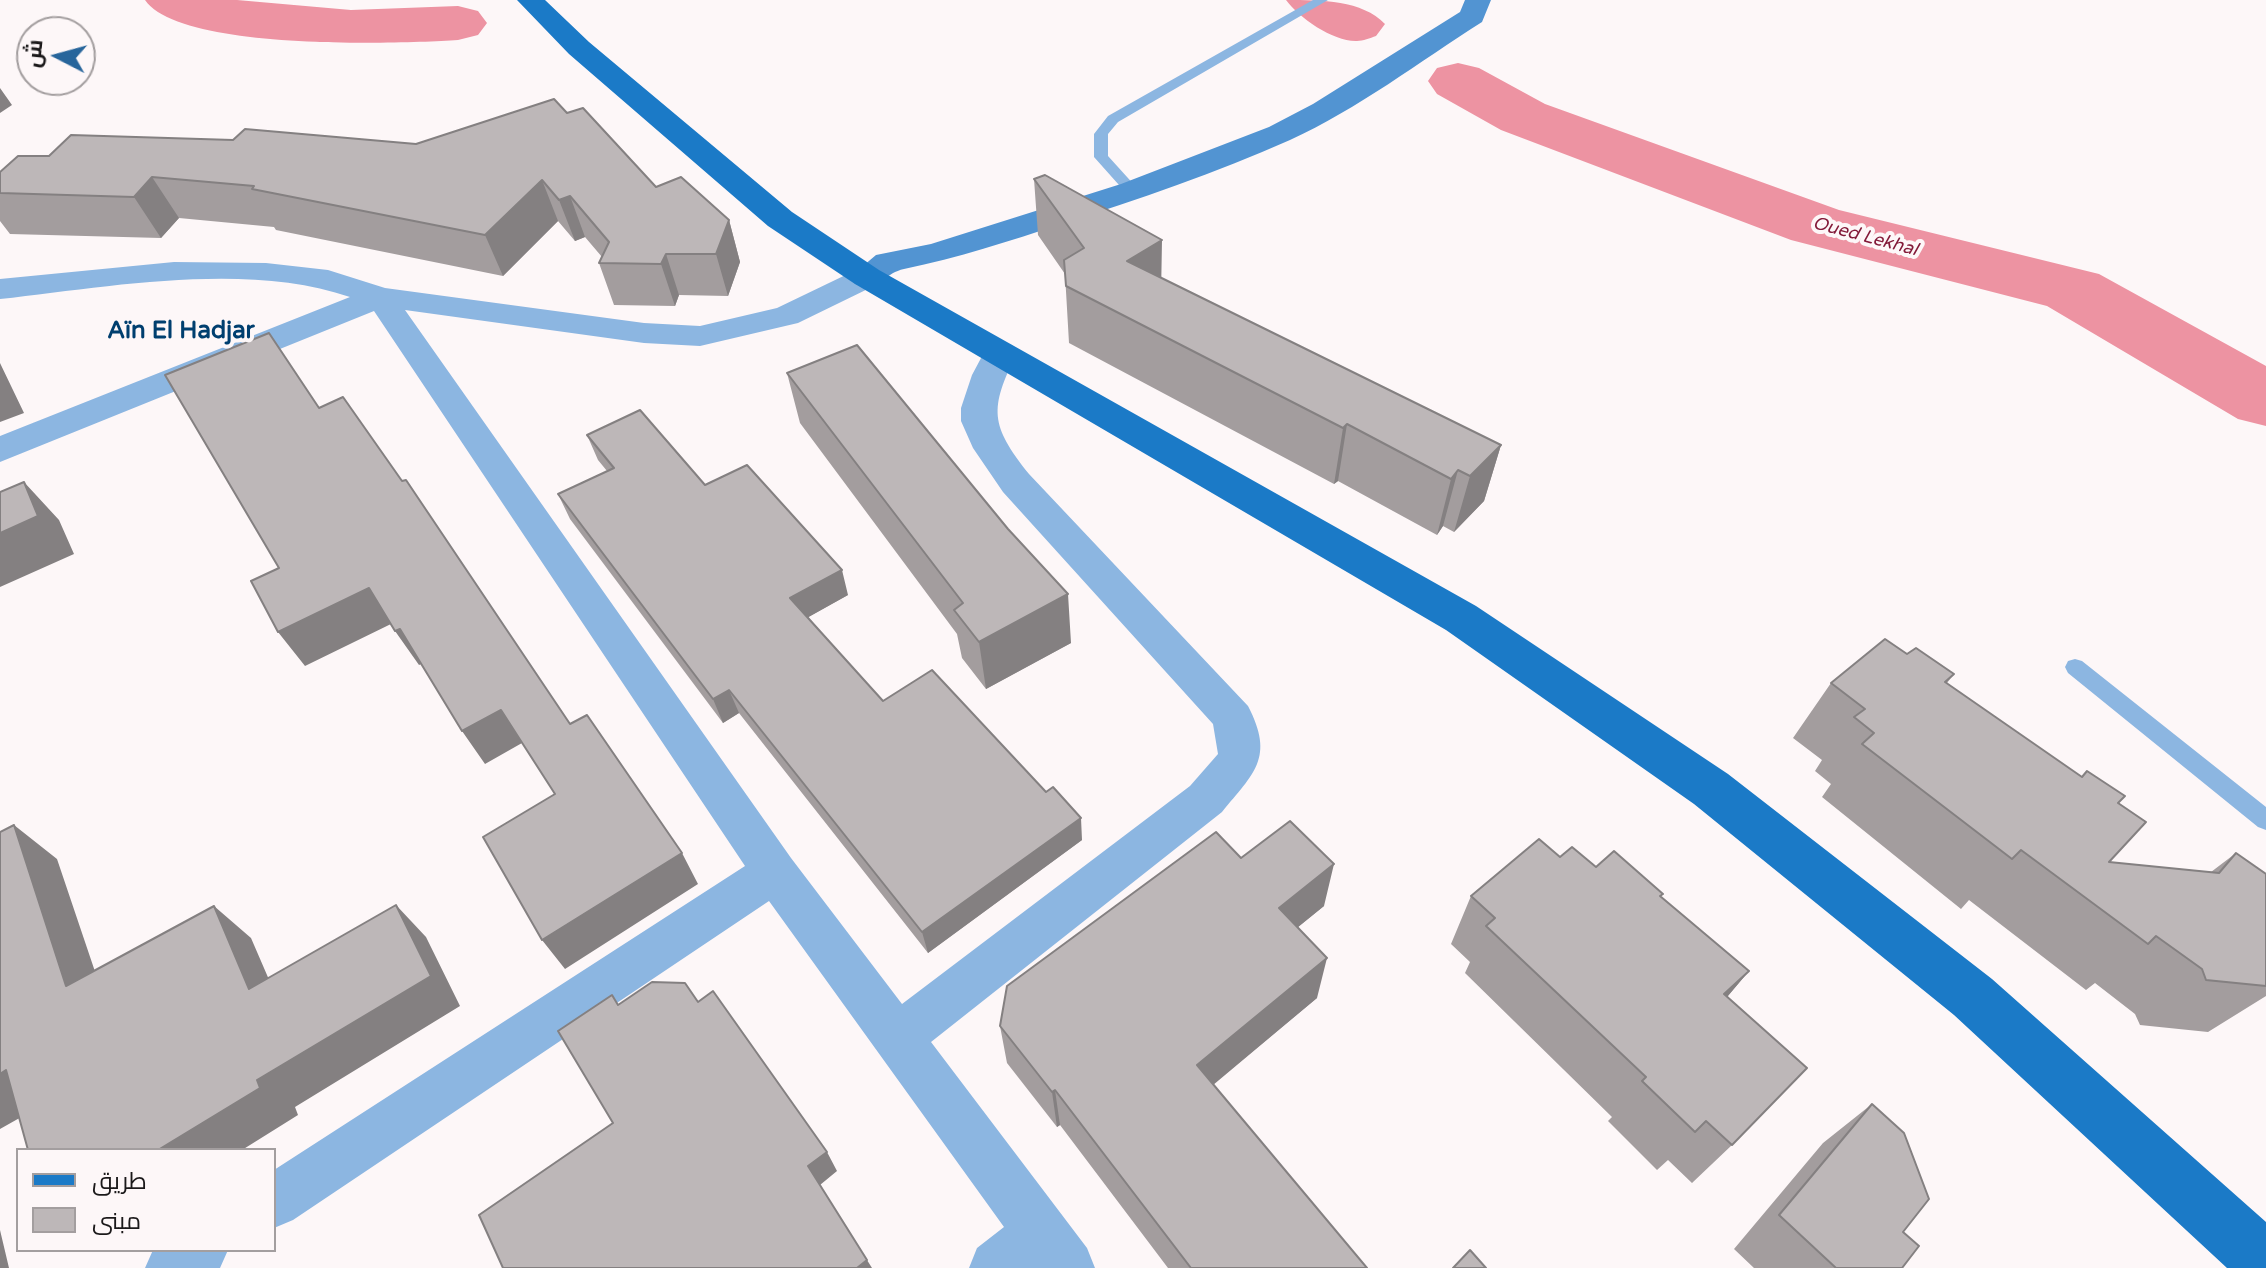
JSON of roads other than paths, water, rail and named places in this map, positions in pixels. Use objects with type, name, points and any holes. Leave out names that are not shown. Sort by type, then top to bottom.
[{"type":"main road","points":[[530,0],[579,48],[780,219],[867,277],[1461,618],[1711,789],[1973,997],[2266,1263]]},
{"type":"main road","points":[[867,277],[888,262],[937,253],[1213,162],[1324,110],[1475,8]]},
{"type":"street","points":[[0,289],[174,271],[251,272],[328,279],[380,297],[644,333],[700,336],[787,316],[867,277]]},
{"type":"street","points":[[0,450],[380,297]]},
{"type":"street","points":[[380,297],[775,872],[1054,1250],[997,1268]]},
{"type":"street","points":[[896,1039],[1206,799],[1240,759],[1233,718],[1016,483],[984,443],[976,410],[981,387],[1000,353]]},
{"type":"street","points":[[276,1200],[775,872]]},
{"type":"street","points":[[173,1268],[197,1252]]},
{"type":"lane","points":[[1132,191],[1101,157],[1101,134],[1113,119],[1322,0]]},
{"type":"lane","points":[[2075,667],[2266,820]]},
{"type":"waterway","points":[[173,0],[241,18],[314,26],[458,23]]},
{"type":"waterway","name":"Oued Lekhal","points":[[1314,0],[1356,24]]},
{"type":"waterway","name":"Oued Lekhal","points":[[1458,81],[1523,117],[1815,225],[2073,290],[2266,400]]},
{"type":"district","name":"Aïn El Hadjar","points":[[181,332]]}]
